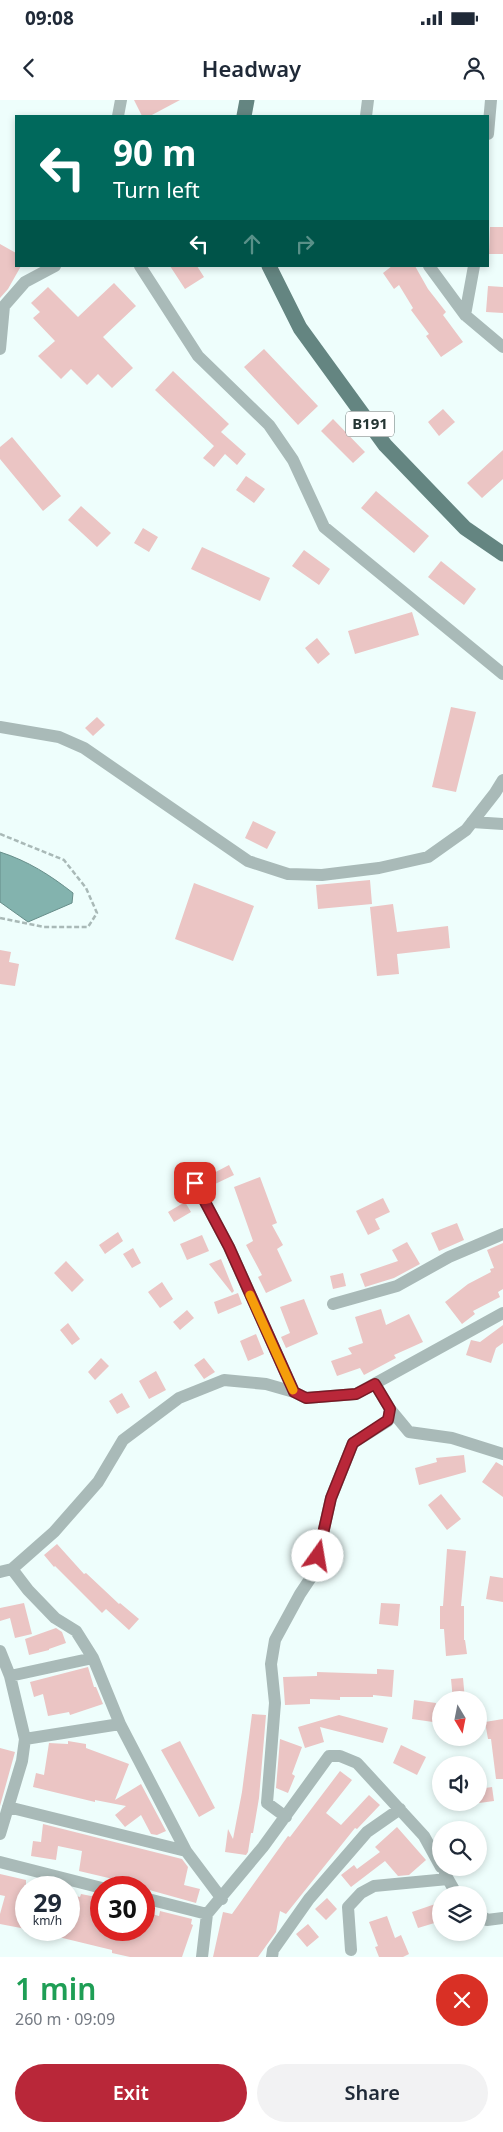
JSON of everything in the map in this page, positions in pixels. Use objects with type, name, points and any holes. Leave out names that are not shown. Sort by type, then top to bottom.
[{"type":"main road","points":[[244,115],[247,100]]},
{"type":"main road","name":"B191","points":[[270,267],[300,328],[385,445],[465,528],[503,554]]},
{"type":"street","points":[[118,115],[121,100]]},
{"type":"street","points":[[366,115],[368,100]]},
{"type":"street","points":[[489,123],[491,100]]},
{"type":"street","points":[[0,349],[4,306],[25,282],[53,267]]},
{"type":"street","points":[[141,267],[198,356],[269,425],[294,460],[324,527],[503,674]]},
{"type":"street","points":[[430,267],[465,315],[503,347]]},
{"type":"street","points":[[465,315],[474,267]]},
{"type":"street","points":[[0,728],[59,737],[84,748],[248,861],[288,874],[322,875],[379,868],[428,857],[466,830],[503,780]]},
{"type":"street","points":[[472,822],[503,824]]},
{"type":"street","points":[[195,1183],[229,1247],[294,1392]]},
{"type":"street","points":[[333,1304],[397,1286],[449,1257],[503,1234]]},
{"type":"street","points":[[222,1898],[186,1851],[120,1724],[92,1658],[76,1632],[55,1618],[28,1590],[6,1571],[54,1532],[98,1482],[123,1440],[179,1398],[224,1380],[266,1384],[294,1392],[306,1398],[356,1394],[503,1313]]},
{"type":"street","points":[[375,1384],[390,1409],[409,1432],[452,1438],[503,1454]]},
{"type":"street","points":[[286,1817],[267,1803],[275,1703],[271,1664],[275,1640],[300,1594],[314,1573],[331,1498],[353,1443],[388,1420],[390,1409]]},
{"type":"street","points":[[0,1651],[10,1676],[25,1739],[22,1761],[0,1834]]},
{"type":"street","points":[[10,1676],[92,1658]]},
{"type":"street","points":[[25,1739],[120,1724]]},
{"type":"street","points":[[202,1957],[207,1914],[222,1898],[286,1817],[330,1756],[340,1756],[358,1763],[424,1836],[432,1851]]},
{"type":"street","points":[[8,1807],[186,1851]]},
{"type":"street","points":[[272,1957],[273,1950],[309,1898],[367,1832],[400,1809]]},
{"type":"street","points":[[0,1862],[90,1885]]},
{"type":"street","points":[[446,1876],[452,1886]]},
{"type":"street","points":[[351,1950],[348,1907],[361,1893],[374,1886],[448,1880]]},
{"type":"street","points":[[155,1901],[207,1914]]},
{"type":"street","points":[[487,1920],[503,1918]]},
{"type":"path","points":[[0,834],[64,860],[86,888],[97,912],[88,927],[44,928],[0,918]]},
{"type":"water","points":[[0,852],[29,864],[56,880],[73,893],[72,903],[28,922],[0,902]]},
{"type":"building","points":[[134,100],[180,100],[152,115],[142,115]]},
{"type":"building","points":[[490,227],[503,227],[503,254],[489,254]]},
{"type":"building","points":[[0,244],[15,252],[15,267],[20,267],[8,289],[0,298]]},
{"type":"building","points":[[171,267],[198,267],[204,277],[185,289]]},
{"type":"building","points":[[391,267],[416,267],[428,289],[446,312],[443,315],[463,342],[441,357],[426,336],[429,334],[411,310],[413,308],[399,285],[394,289],[383,273]]},
{"type":"building","points":[[114,283],[136,306],[103,337],[133,368],[112,388],[98,374],[87,385],[71,369],[61,379],[38,356],[55,341],[33,318],[40,312],[31,303],[48,287],[78,317]]},
{"type":"building","points":[[488,286],[503,287],[503,313],[486,312]]},
{"type":"building","points":[[264,349],[318,406],[298,425],[244,367]]},
{"type":"building","points":[[173,371],[229,424],[221,432],[246,454],[237,465],[225,454],[214,467],[203,458],[214,446],[155,390]]},
{"type":"building","points":[[443,409],[455,422],[439,436],[428,422]]},
{"type":"building","points":[[333,419],[365,452],[353,463],[321,431]]},
{"type":"building","points":[[12,437],[61,496],[43,511],[0,459],[0,447]]},
{"type":"building","points":[[503,450],[503,479],[482,498],[467,483]]},
{"type":"building","points":[[246,476],[265,489],[254,503],[236,490]]},
{"type":"building","points":[[376,491],[429,536],[414,553],[361,508]]},
{"type":"building","points":[[81,506],[111,533],[97,547],[68,520]]},
{"type":"building","points":[[143,528],[158,537],[149,552],[134,543]]},
{"type":"building","points":[[202,547],[270,578],[260,601],[191,569]]},
{"type":"building","points":[[304,550],[330,569],[319,585],[292,566]]},
{"type":"building","points":[[441,561],[476,589],[464,605],[428,577]]},
{"type":"building","points":[[412,612],[419,635],[355,654],[348,631]]},
{"type":"building","points":[[317,638],[330,654],[318,664],[305,648]]},
{"type":"building","points":[[451,707],[476,712],[456,792],[432,787]]},
{"type":"building","points":[[97,717],[105,725],[93,736],[85,728]]},
{"type":"building","points":[[253,821],[276,832],[267,849],[245,838]]},
{"type":"building","points":[[370,880],[372,904],[318,909],[316,885]]},
{"type":"building","points":[[194,883],[254,906],[233,961],[175,939]]},
{"type":"building","points":[[393,904],[397,932],[448,926],[450,948],[397,954],[399,974],[377,976],[370,907]]},
{"type":"building","points":[[0,950],[11,952],[9,962],[19,964],[15,986],[0,984]]},
{"type":"building","points":[[229,1165],[234,1175],[215,1184],[210,1175]]},
{"type":"building","points":[[260,1177],[277,1223],[272,1225],[283,1245],[277,1249],[292,1281],[266,1293],[258,1277],[262,1275],[246,1245],[253,1241],[234,1187]]},
{"type":"building","points":[[383,1198],[390,1212],[375,1219],[380,1229],[368,1235],[356,1211]]},
{"type":"building","points":[[185,1202],[191,1212],[174,1222],[168,1212]]},
{"type":"building","points":[[457,1223],[464,1240],[439,1251],[431,1233]]},
{"type":"building","points":[[118,1232],[123,1241],[105,1254],[99,1245]]},
{"type":"building","points":[[202,1235],[209,1251],[187,1260],[180,1244]]},
{"type":"building","points":[[407,1242],[420,1264],[394,1278],[365,1287],[360,1274],[398,1261],[392,1250]]},
{"type":"building","points":[[503,1243],[503,1289],[498,1292],[500,1297],[473,1311],[475,1314],[462,1324],[445,1302],[468,1284],[491,1272],[490,1269],[494,1268],[487,1250]]},
{"type":"building","points":[[133,1248],[141,1263],[132,1268],[123,1254]]},
{"type":"building","points":[[221,1259],[234,1291],[232,1293],[209,1264]]},
{"type":"building","points":[[66,1261],[84,1280],[72,1292],[54,1273]]},
{"type":"building","points":[[343,1273],[346,1286],[333,1289],[330,1276]]},
{"type":"building","points":[[162,1282],[173,1299],[160,1308],[148,1292]]},
{"type":"building","points":[[238,1293],[242,1304],[218,1314],[214,1302]]},
{"type":"building","points":[[304,1299],[318,1334],[286,1348],[281,1337],[290,1333],[280,1307]]},
{"type":"building","points":[[381,1309],[386,1325],[409,1314],[423,1342],[394,1355],[396,1358],[364,1375],[360,1368],[337,1376],[331,1361],[352,1354],[348,1348],[363,1343],[355,1317]]},
{"type":"building","points":[[187,1310],[194,1318],[180,1330],[173,1322]]},
{"type":"building","points":[[68,1323],[80,1339],[72,1345],[60,1330]]},
{"type":"building","points":[[503,1325],[503,1343],[496,1348],[491,1363],[466,1355],[471,1340],[480,1342]]},
{"type":"building","points":[[256,1334],[264,1354],[248,1361],[240,1341]]},
{"type":"building","points":[[101,1358],[109,1366],[95,1380],[88,1372]]},
{"type":"building","points":[[204,1358],[215,1372],[204,1379],[194,1365]]},
{"type":"building","points":[[156,1371],[166,1390],[149,1399],[139,1381]]},
{"type":"building","points":[[122,1393],[130,1407],[117,1414],[109,1401]]},
{"type":"building","points":[[464,1455],[466,1472],[419,1485],[415,1468],[437,1462],[436,1458]]},
{"type":"building","points":[[496,1462],[503,1466],[503,1497],[482,1482]]},
{"type":"building","points":[[441,1494],[461,1519],[447,1530],[428,1505]]},
{"type":"building","points":[[57,1544],[84,1574],[86,1573],[119,1604],[139,1619],[129,1630],[106,1609],[102,1613],[54,1567],[44,1555]]},
{"type":"building","points":[[447,1549],[466,1551],[461,1606],[464,1606],[464,1640],[467,1654],[446,1656],[444,1629],[440,1629],[440,1606],[443,1606]]},
{"type":"building","points":[[490,1576],[503,1578],[503,1602],[486,1599]]},
{"type":"building","points":[[24,1603],[32,1634],[15,1638],[10,1618],[0,1621],[0,1608]]},
{"type":"building","points":[[381,1603],[400,1604],[398,1626],[379,1624]]},
{"type":"building","points":[[56,1628],[62,1632],[66,1643],[29,1655],[25,1639]]},
{"type":"building","points":[[88,1667],[94,1687],[96,1687],[103,1704],[70,1715],[69,1712],[48,1716],[43,1694],[34,1697],[30,1682]]},
{"type":"building","points":[[377,1669],[394,1670],[392,1697],[373,1695],[373,1697],[340,1697],[340,1700],[310,1699],[310,1704],[285,1705],[283,1677],[317,1676],[317,1672],[377,1674]]},
{"type":"building","points":[[463,1678],[464,1691],[452,1691],[451,1679]]},
{"type":"building","points":[[414,1700],[432,1702],[432,1722],[412,1719]]},
{"type":"building","points":[[252,1714],[266,1715],[259,1798],[253,1833],[251,1833],[246,1855],[225,1852],[228,1829],[233,1839],[242,1792]]},
{"type":"building","points":[[339,1715],[388,1728],[383,1743],[320,1727],[324,1742],[305,1748],[298,1727]]},
{"type":"building","points":[[503,1719],[503,1779],[496,1779],[491,1739],[488,1739],[488,1722]]},
{"type":"building","points":[[280,1739],[302,1747],[292,1774],[295,1776],[288,1793],[276,1788]]},
{"type":"building","points":[[68,1741],[86,1744],[86,1748],[129,1764],[115,1800],[141,1784],[166,1831],[157,1835],[151,1834],[141,1815],[125,1827],[115,1815],[126,1806],[95,1800],[95,1802],[33,1787],[36,1773],[44,1775],[49,1743],[68,1744]]},
{"type":"building","points":[[180,1741],[215,1808],[199,1817],[161,1750]]},
{"type":"building","points":[[401,1745],[426,1757],[417,1775],[393,1763]]},
{"type":"building","points":[[0,1748],[15,1752],[0,1806]]},
{"type":"building","points":[[340,1771],[352,1780],[326,1813],[341,1825],[369,1795],[380,1805],[357,1829],[355,1828],[286,1914],[280,1911],[276,1932],[258,1957],[213,1957],[223,1912],[232,1914],[288,1836],[290,1837]]},
{"type":"building","points":[[492,1787],[494,1801],[487,1802],[487,1788]]},
{"type":"building","points":[[43,1824],[182,1859],[188,1867],[184,1885],[200,1889],[196,1903],[155,1892],[155,1876],[100,1876],[79,1871],[82,1851],[58,1846],[56,1860],[31,1856],[33,1841],[41,1842]]},
{"type":"building","points":[[397,1827],[426,1860],[409,1875],[398,1876],[385,1861],[351,1887],[341,1875],[354,1865],[357,1869],[380,1852],[375,1847]]},
{"type":"building","points":[[0,1874],[15,1877],[15,1927],[0,1924],[0,1914],[5,1896],[0,1895]]},
{"type":"building","points":[[81,1894],[90,1896],[90,1941],[155,1941],[155,1915],[159,1916],[160,1911],[192,1919],[191,1924],[193,1925],[182,1957],[130,1957],[112,1953],[112,1950],[75,1941],[80,1941]]},
{"type":"building","points":[[327,1898],[337,1909],[326,1920],[315,1909]]},
{"type":"building","points":[[432,1905],[432,1924],[418,1928],[412,1912]]},
{"type":"building","points":[[387,1916],[395,1938],[401,1935],[409,1954],[403,1957],[379,1957],[375,1947],[378,1946],[369,1922]]},
{"type":"building","points":[[308,1924],[319,1937],[307,1947],[296,1934]]},
{"type":"slow traffic","points":[[250,1295],[293,1390]]},
{"type":"route","points":[[195,1183],[229,1247],[294,1392],[306,1398],[356,1394],[375,1384],[390,1409],[388,1420],[353,1443],[331,1498],[318,1556]]}]
